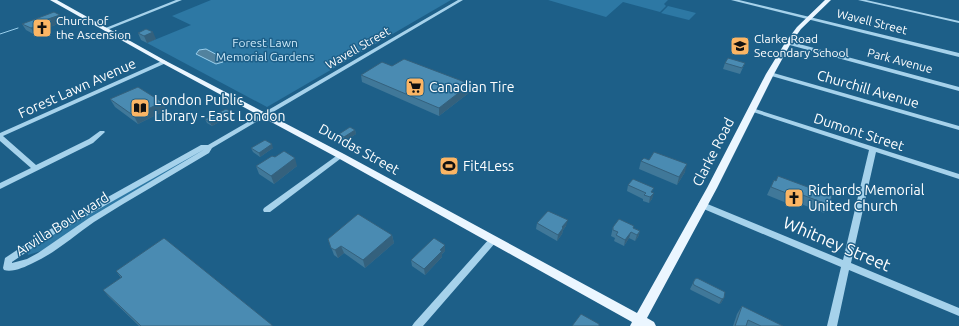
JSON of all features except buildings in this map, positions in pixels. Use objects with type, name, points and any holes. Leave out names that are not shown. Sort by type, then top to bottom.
[{"type":"main road","name":"Dundas Street","points":[[53,0],[164,62],[341,156],[642,324]]},
{"type":"main road","name":"Clarke Road","points":[[642,324],[770,74],[788,43],[828,0]]},
{"type":"street","points":[[105,29],[180,0]]},
{"type":"street","name":"Wavell Street","points":[[265,115],[461,0]]},
{"type":"street","name":"Wavell Street","points":[[733,0],[959,55]]},
{"type":"street","points":[[860,0],[959,22]]},
{"type":"street","name":"Park Avenue","points":[[788,43],[959,88]]},
{"type":"street","name":"Forest Lawn Avenue","points":[[0,136],[164,62]]},
{"type":"street","name":"Churchill Avenue","points":[[770,74],[959,128]]},
{"type":"street","name":"Dumont Street","points":[[752,110],[959,177]]},
{"type":"street","name":"Arvilla Boulevard","points":[[209,147],[203,147],[41,238],[8,260],[7,268],[19,266],[47,250],[90,221],[207,151],[209,147],[265,115]]},
{"type":"street","points":[[0,186],[91,141],[102,132]]},
{"type":"street","points":[[0,136],[35,168]]},
{"type":"street","points":[[832,326],[873,149]]},
{"type":"street","points":[[267,210],[341,156]]},
{"type":"street","name":"Whitney Street","points":[[702,205],[959,312]]},
{"type":"street","points":[[417,326],[493,240]]},
{"type":"green space","name":"Forest Lawn Memorial Gardens","points":[[211,0],[451,0],[267,107],[147,43],[191,25],[172,16]]},
{"type":"green space","points":[[548,0],[668,0],[664,4],[666,6],[660,12],[623,2],[606,17]]},
{"type":"green space","points":[[668,6],[696,13],[689,20],[661,13]]},
{"type":"green space","points":[[203,149],[205,150],[100,213],[41,251],[28,255],[27,249]]},
{"type":"shaded area","points":[[206,49],[225,59],[223,62],[216,64],[196,54],[199,50]]},
{"type":"waterway","points":[[0,34],[18,28]]},
{"type":"place","name":"Church of the Ascension","points":[[42,28]]},
{"type":"place","name":"Clarke Road Secondary School","points":[[740,46]]},
{"type":"place","name":"Canadian Tire","points":[[415,87]]},
{"type":"place","name":"London Public Library - East London","points":[[140,108]]},
{"type":"place","name":"Fit4Less","points":[[449,166]]},
{"type":"place","name":"Richards Memorial United Church","points":[[794,198]]}]
